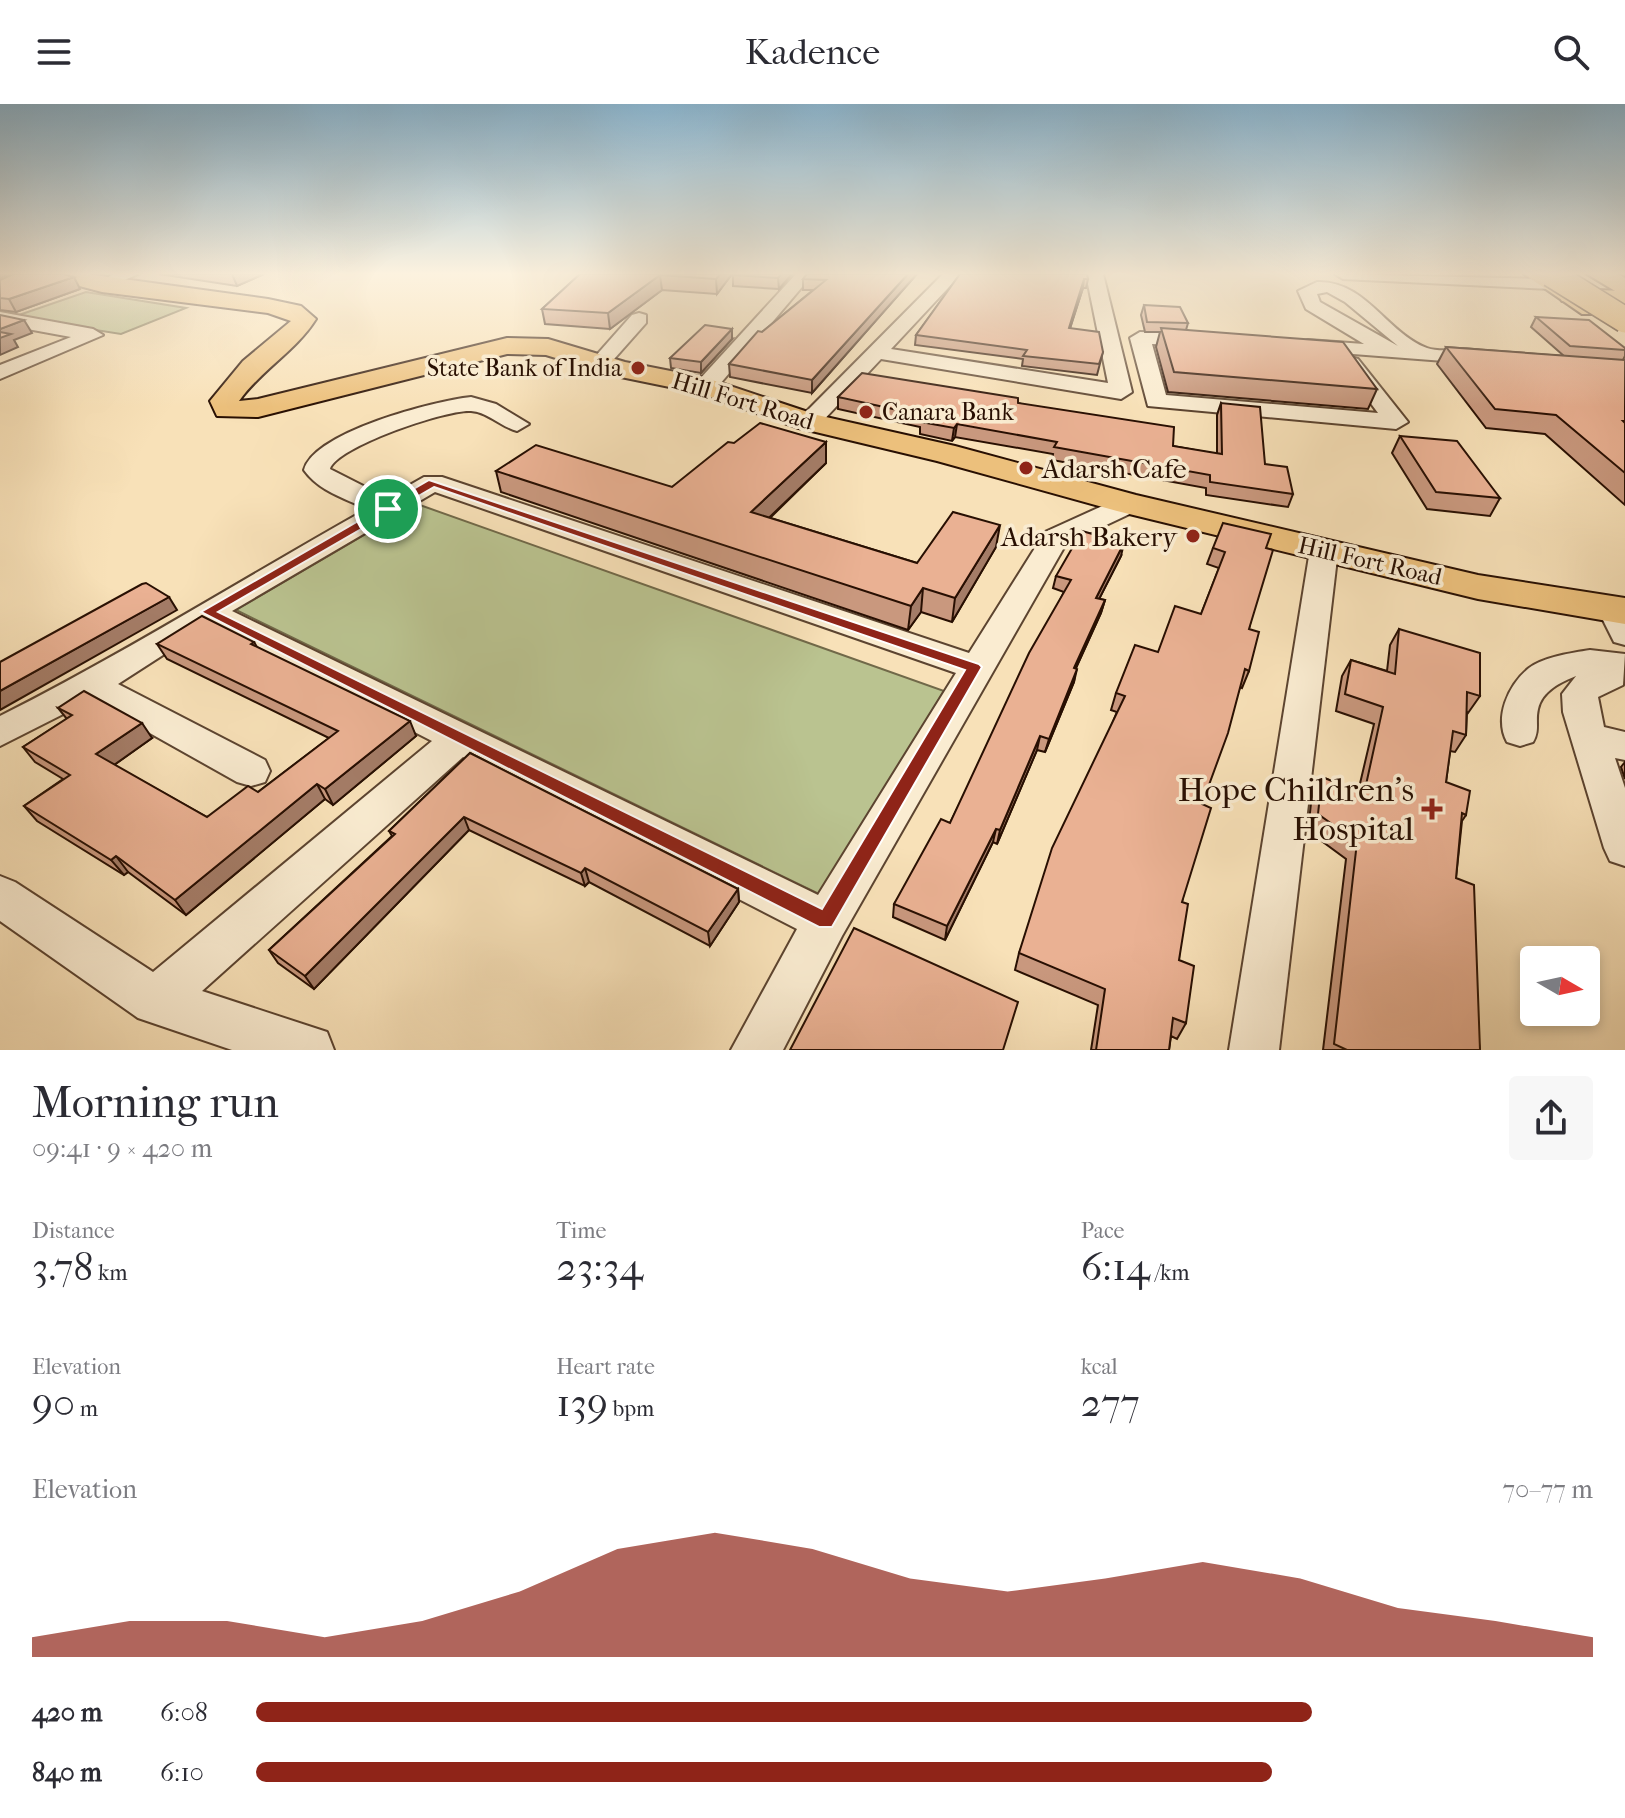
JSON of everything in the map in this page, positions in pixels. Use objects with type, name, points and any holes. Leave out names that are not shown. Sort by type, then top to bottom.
[{"type":"main road","name":"Hill Fort Road","points":[[303,318],[298,331],[256,362],[234,387],[223,406],[232,411],[258,408],[507,346],[548,347],[600,363],[706,386],[809,422],[944,453],[1129,504],[1478,587],[1620,637]]},
{"type":"street","points":[[0,373],[93,335],[1,318]]},
{"type":"street","points":[[706,386],[766,318]]},
{"type":"street","points":[[809,422],[912,318]]},
{"type":"street","points":[[879,353],[1121,392],[1104,318]]},
{"type":"street","points":[[1335,318],[1391,351]]},
{"type":"street","points":[[1374,318],[1421,353]]},
{"type":"street","points":[[600,363],[639,319]]},
{"type":"street","points":[[1216,341],[1140,338],[1156,401],[1396,422],[1340,348]]},
{"type":"street","points":[[1293,345],[1500,360]]},
{"type":"street","points":[[388,509],[324,479],[317,470],[319,461],[338,447],[396,424],[464,405],[480,406],[517,424]]},
{"type":"street","points":[[0,732],[91,685],[207,612],[433,483],[974,667]]},
{"type":"street","points":[[756,1050],[826,921],[974,667],[1055,538],[1129,504]]},
{"type":"street","points":[[1254,1050],[1324,550]]},
{"type":"street","points":[[207,612],[826,921]]},
{"type":"street","points":[[1520,732],[1520,706],[1541,677],[1570,665],[1590,662],[1620,637]]},
{"type":"street","points":[[1620,637],[1611,676],[1589,684],[1580,694],[1588,737],[1625,848]]},
{"type":"street","points":[[91,685],[251,771]]},
{"type":"street","points":[[1588,737],[1625,746]]},
{"type":"street","points":[[155,1001],[460,738]]},
{"type":"street","points":[[0,896],[155,1001],[309,1050]]},
{"type":"green space","points":[[20,318],[161,318],[121,334]]},
{"type":"green space","points":[[417,504],[944,691],[821,895],[236,610]]},
{"type":"building","points":[[0,318],[24,320],[0,329]]},
{"type":"building","points":[[779,318],[868,318],[812,380],[729,364],[758,331],[762,332]]},
{"type":"building","points":[[928,318],[1072,318],[1069,328],[1099,332],[1103,352],[1099,364],[1023,356],[1027,350],[916,335]]},
{"type":"building","points":[[1146,318],[1186,318],[1188,323],[1147,322]]},
{"type":"building","points":[[1537,318],[1589,320],[1625,350],[1570,346]]},
{"type":"building","points":[[705,325],[732,329],[701,362],[670,358]]},
{"type":"building","points":[[1161,328],[1343,342],[1377,389],[1174,372]]},
{"type":"building","points":[[1446,347],[1625,360],[1625,473],[1556,415],[1495,409]]},
{"type":"building","points":[[862,373],[1018,398],[1018,403],[1174,427],[1173,446],[1222,454],[1221,403],[1260,407],[1265,464],[1287,467],[1293,494],[1210,482],[1210,475],[1054,447],[1057,442],[957,424],[954,428],[921,422],[925,416],[838,397]]},
{"type":"building","points":[[760,423],[826,442],[751,512],[917,563],[953,512],[1000,525],[955,598],[923,588],[911,606],[496,471],[536,445],[672,487],[728,442],[734,443]]},
{"type":"building","points":[[1400,436],[1457,441],[1500,498],[1436,492]]},
{"type":"building","points":[[1223,523],[1271,534],[1266,548],[1273,550],[1249,629],[1259,632],[1249,671],[1245,669],[1228,733],[1202,804],[1211,808],[1182,902],[1188,904],[1179,960],[1194,966],[1186,1023],[1173,1018],[1169,1050],[1096,1050],[1105,989],[1019,953],[1052,848],[1125,696],[1116,693],[1135,645],[1158,652],[1175,606],[1201,614],[1225,552],[1213,548]]},
{"type":"building","points":[[1082,531],[1124,543],[1096,598],[1105,600],[1074,668],[1077,669],[1049,739],[1040,736],[1000,830],[996,829],[947,926],[894,904],[941,819],[950,823],[1029,653],[1071,580],[1056,576]]},
{"type":"building","points":[[146,583],[169,597],[0,691],[0,662]]},
{"type":"building","points":[[202,616],[254,642],[251,644],[410,721],[325,789],[317,784],[175,900],[116,856],[111,860],[24,806],[70,775],[23,747],[72,715],[58,708],[84,691],[142,723],[96,754],[207,817],[248,786],[258,792],[338,731],[157,644]]},
{"type":"building","points":[[1399,629],[1480,653],[1480,696],[1467,692],[1466,735],[1453,731],[1446,782],[1470,791],[1466,815],[1462,813],[1456,878],[1474,885],[1480,1050],[1347,1050],[1334,1044],[1357,842],[1318,814],[1322,777],[1364,794],[1383,707],[1345,694],[1351,660],[1395,674]]},
{"type":"building","points":[[470,753],[738,889],[708,932],[585,868],[581,873],[464,817],[305,976],[269,950],[395,834],[389,831]]},
{"type":"building","points":[[854,928],[1018,1002],[1003,1050],[790,1050]]},
{"type":"place","name":"State Bank of India","points":[[638,368]]},
{"type":"place","name":"Canara Bank","points":[[866,412]]},
{"type":"place","name":"Adarsh Cafe","points":[[1026,468]]},
{"type":"place","name":"Adarsh Bakery","points":[[1193,536]]},
{"type":"place","name":"Hope Children's Hospital","points":[[1432,809]]},
{"type":"route","points":[[433,483],[974,667],[826,921],[207,612],[388,509],[433,483]]}]
